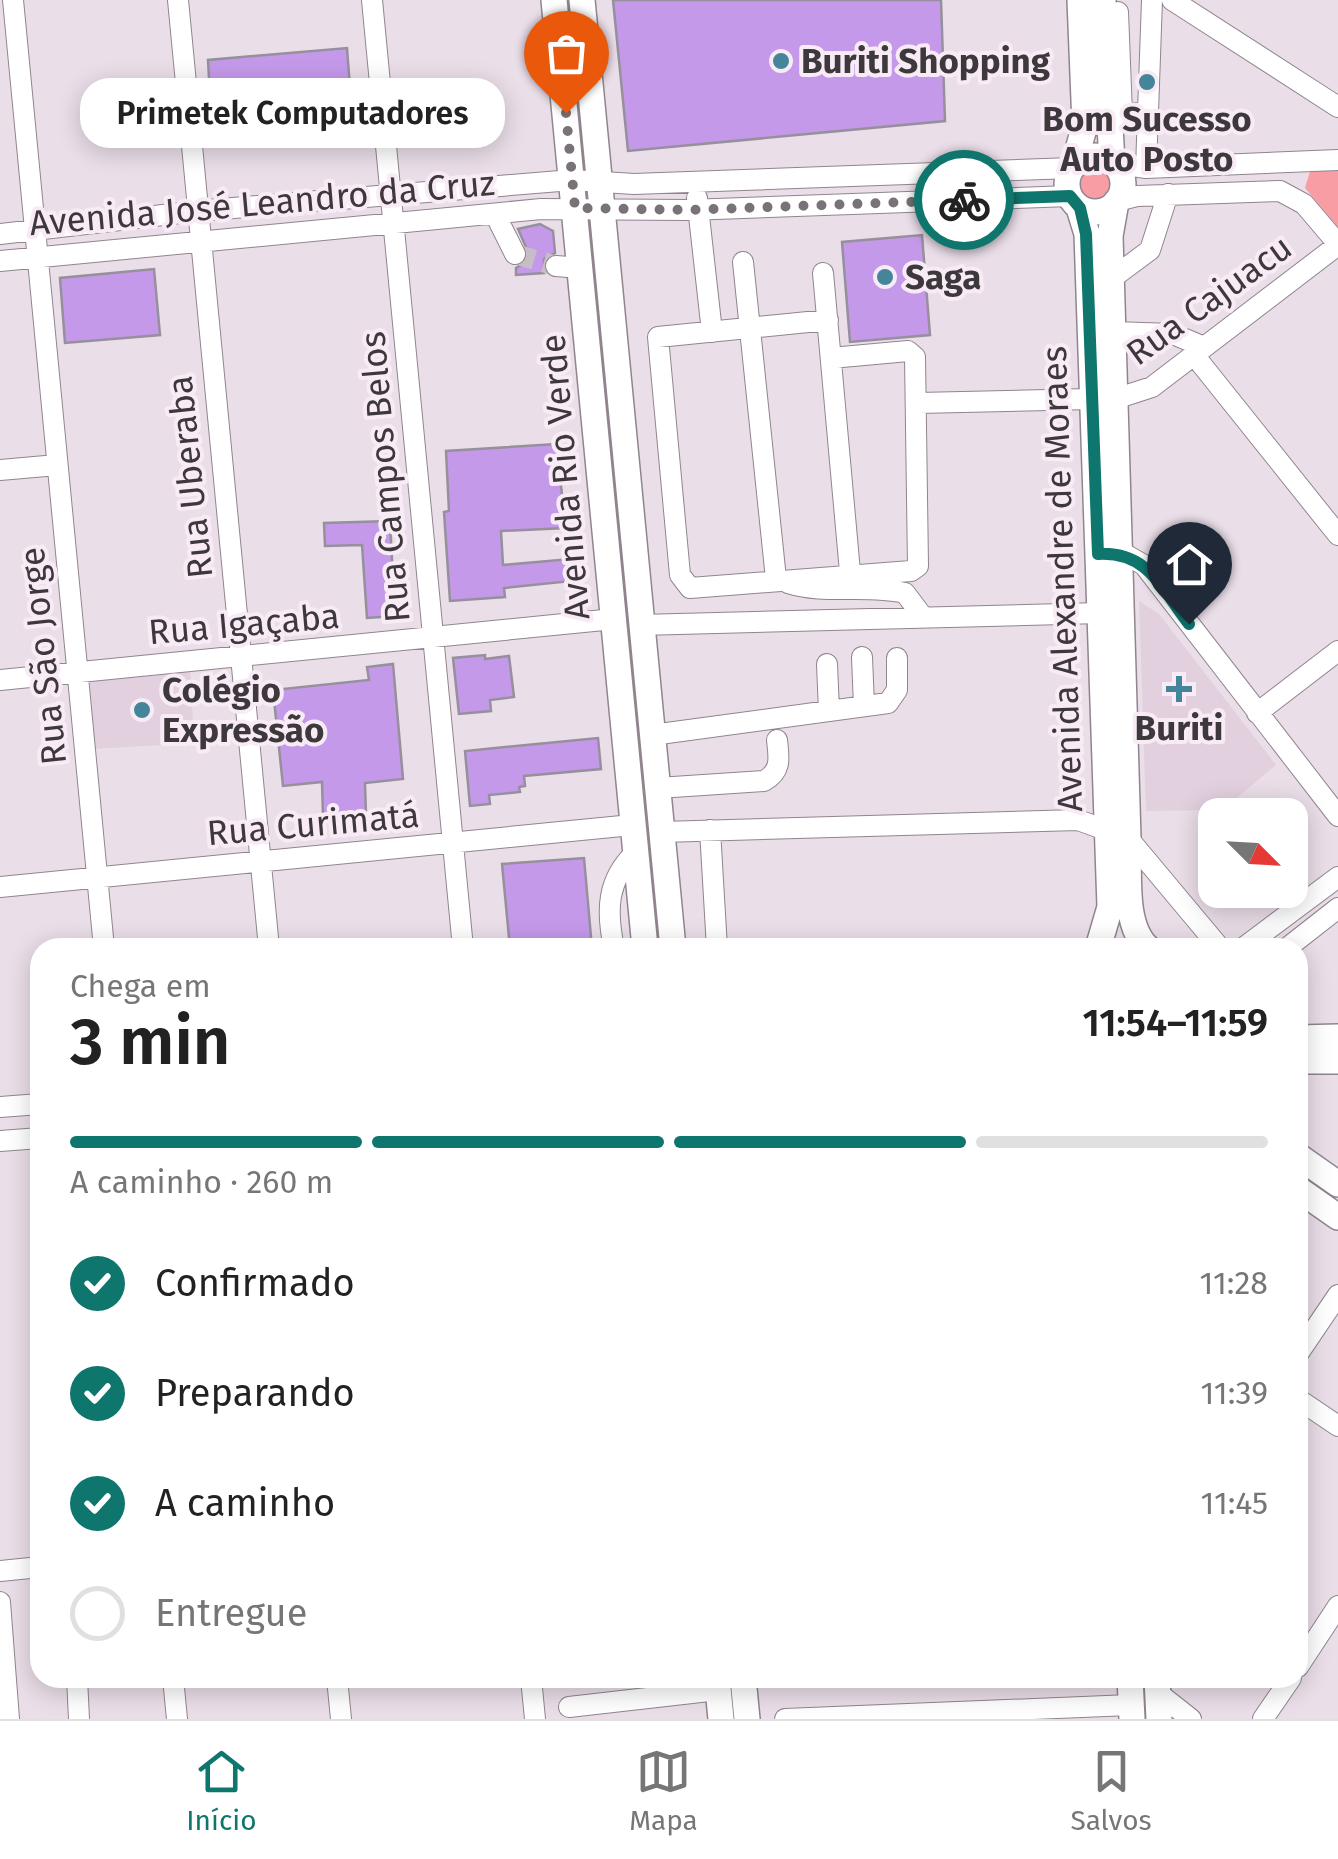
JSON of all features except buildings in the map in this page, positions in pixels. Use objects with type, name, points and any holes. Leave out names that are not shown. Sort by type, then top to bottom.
[{"type":"main road","name":"Avenida Rio Verde","points":[[554,0],[575,208],[568,267],[614,618],[644,938]]},
{"type":"main road","name":"Avenida Rio Verde","points":[[582,0],[672,938]]},
{"type":"main road","points":[[1080,0],[1085,125],[1067,182],[1075,202],[1103,211],[1117,202],[1122,177],[1113,163],[1115,114],[1108,8]]},
{"type":"main road","points":[[1072,168],[1087,157],[1113,163]]},
{"type":"main road","name":"Avenida Alexandre de Moraes","points":[[1075,202],[1086,234],[1103,399],[1109,553],[1117,832],[1110,907],[1101,938]]},
{"type":"main road","name":"Avenida Alexandre de Moraes","points":[[1103,399],[1113,332],[1110,236],[1117,202]]},
{"type":"main road","name":"Avenida Alexandre de Moraes","points":[[1109,553],[1100,612],[1117,832],[1138,938]]},
{"type":"main road","points":[[1308,1038],[1338,1037]]},
{"type":"main road","points":[[1308,1061],[1338,1061]]},
{"type":"main road","points":[[1308,1163],[1338,1184]]},
{"type":"main road","points":[[1308,1196],[1338,1218]]},
{"type":"main road","points":[[718,1688],[721,1719]]},
{"type":"main road","points":[[744,1688],[748,1719]]},
{"type":"street","name":"Rua São Jorge","points":[[13,0],[103,938]]},
{"type":"street","name":"Rua Uberaba","points":[[178,0],[268,938]]},
{"type":"street","name":"Rua Campos Belos","points":[[372,0],[463,938]]},
{"type":"street","points":[[1183,3],[1336,101]]},
{"type":"street","points":[[1108,8],[1152,5],[1146,168]]},
{"type":"street","points":[[1115,114],[1148,112]]},
{"type":"street","points":[[1113,163],[1146,168],[1338,160]]},
{"type":"street","points":[[1291,194],[1303,164]]},
{"type":"street","name":"Avenida José Leandro da Cruz","points":[[0,234],[197,212],[572,180],[600,184],[1072,168]]},
{"type":"street","points":[[712,332],[698,210],[700,195],[737,193],[744,180]]},
{"type":"street","points":[[1117,202],[1168,194],[1264,188],[1291,194],[1338,245]]},
{"type":"street","points":[[1111,279],[1150,250],[1168,194]]},
{"type":"street","name":"Avenida José Leandro da Cruz","points":[[0,261],[575,208],[603,212],[1075,202]]},
{"type":"street","points":[[495,214],[514,254]]},
{"type":"street","name":"Rua Cajuacu","points":[[918,403],[1103,399],[1152,388],[1338,245]]},
{"type":"street","points":[[743,262],[776,579]]},
{"type":"street","points":[[823,274],[850,572]]},
{"type":"street","points":[[828,320],[658,337],[680,575],[696,590],[850,572],[911,570],[918,566],[918,403],[912,352],[831,358]]},
{"type":"street","points":[[1113,332],[1173,334],[1199,351],[1338,535]]},
{"type":"street","points":[[0,470],[57,464]]},
{"type":"street","points":[[1109,553],[1144,565],[1338,816]]},
{"type":"street","points":[[776,579],[807,589],[905,593],[923,617]]},
{"type":"street","points":[[640,625],[1100,612]]},
{"type":"street","name":"Rua Igaçaba","points":[[0,680],[614,618]]},
{"type":"street","points":[[1258,712],[1338,651]]},
{"type":"street","points":[[862,656],[864,706]]},
{"type":"street","points":[[652,735],[864,706],[894,698],[897,658]]},
{"type":"street","points":[[828,664],[830,710]]},
{"type":"street","points":[[658,788],[764,781],[776,774],[780,763],[777,740]]},
{"type":"street","points":[[662,832],[1078,820],[1117,832],[1211,938]]},
{"type":"street","name":"Rua Curimatá","points":[[0,887],[632,824]]},
{"type":"street","points":[[710,830],[715,938]]},
{"type":"street","points":[[614,938],[611,886],[617,870],[635,854]]},
{"type":"street","points":[[1256,938],[1338,877]]},
{"type":"street","points":[[1300,938],[1338,908]]},
{"type":"street","points":[[0,1107],[30,1105]]},
{"type":"street","points":[[0,1142],[30,1139]]},
{"type":"street","points":[[1308,1339],[1338,1295]]},
{"type":"street","points":[[1308,1406],[1338,1426]]},
{"type":"street","points":[[0,1571],[30,1568]]},
{"type":"street","points":[[0,1602],[9,1719]]},
{"type":"street","points":[[1308,1652],[1338,1606]]},
{"type":"street","points":[[77,1688],[78,1719]]},
{"type":"street","points":[[174,1688],[177,1719]]},
{"type":"street","points":[[338,1688],[341,1719]]},
{"type":"street","points":[[532,1688],[535,1719]]},
{"type":"street","points":[[569,1707],[692,1688]]},
{"type":"street","points":[[1263,1719],[1284,1688]]},
{"type":"street","points":[[1158,1697],[1192,1719]]},
{"type":"street","points":[[785,1719],[1132,1712]]},
{"type":"shaded area","points":[[1095,165],[1109,170],[1114,184],[1109,198],[1095,203],[1081,198],[1076,184],[1081,170]]},
{"type":"shaded area","points":[[1338,167],[1338,227],[1305,188],[1311,168]]},
{"type":"shaded area","name":"Buriti","points":[[1139,601],[1159,614],[1276,765],[1236,798],[1198,798],[1198,810],[1146,811]]},
{"type":"shaded area","name":"Colégio Expressão","points":[[190,668],[194,743],[95,749],[87,677]]},
{"type":"tunnel","points":[[515,254],[556,266]]},
{"type":"way so far","points":[[566,113],[575,208],[603,212],[964,200]]},
{"type":"place","name":"Buriti Shopping","points":[[781,61]]},
{"type":"place","name":"Bom Sucesso Auto Posto","points":[[1147,82]]},
{"type":"place","name":"Primetek Computadores","points":[[566,113]]},
{"type":"place","name":"Saga","points":[[885,277]]},
{"type":"place","name":"Buriti","points":[[1179,689]]},
{"type":"place","name":"Colégio Expressão","points":[[142,710]]},
{"type":"route","points":[[964,200],[1070,196],[1080,208],[1086,234],[1098,554],[1120,552],[1144,565],[1189,624]]}]
